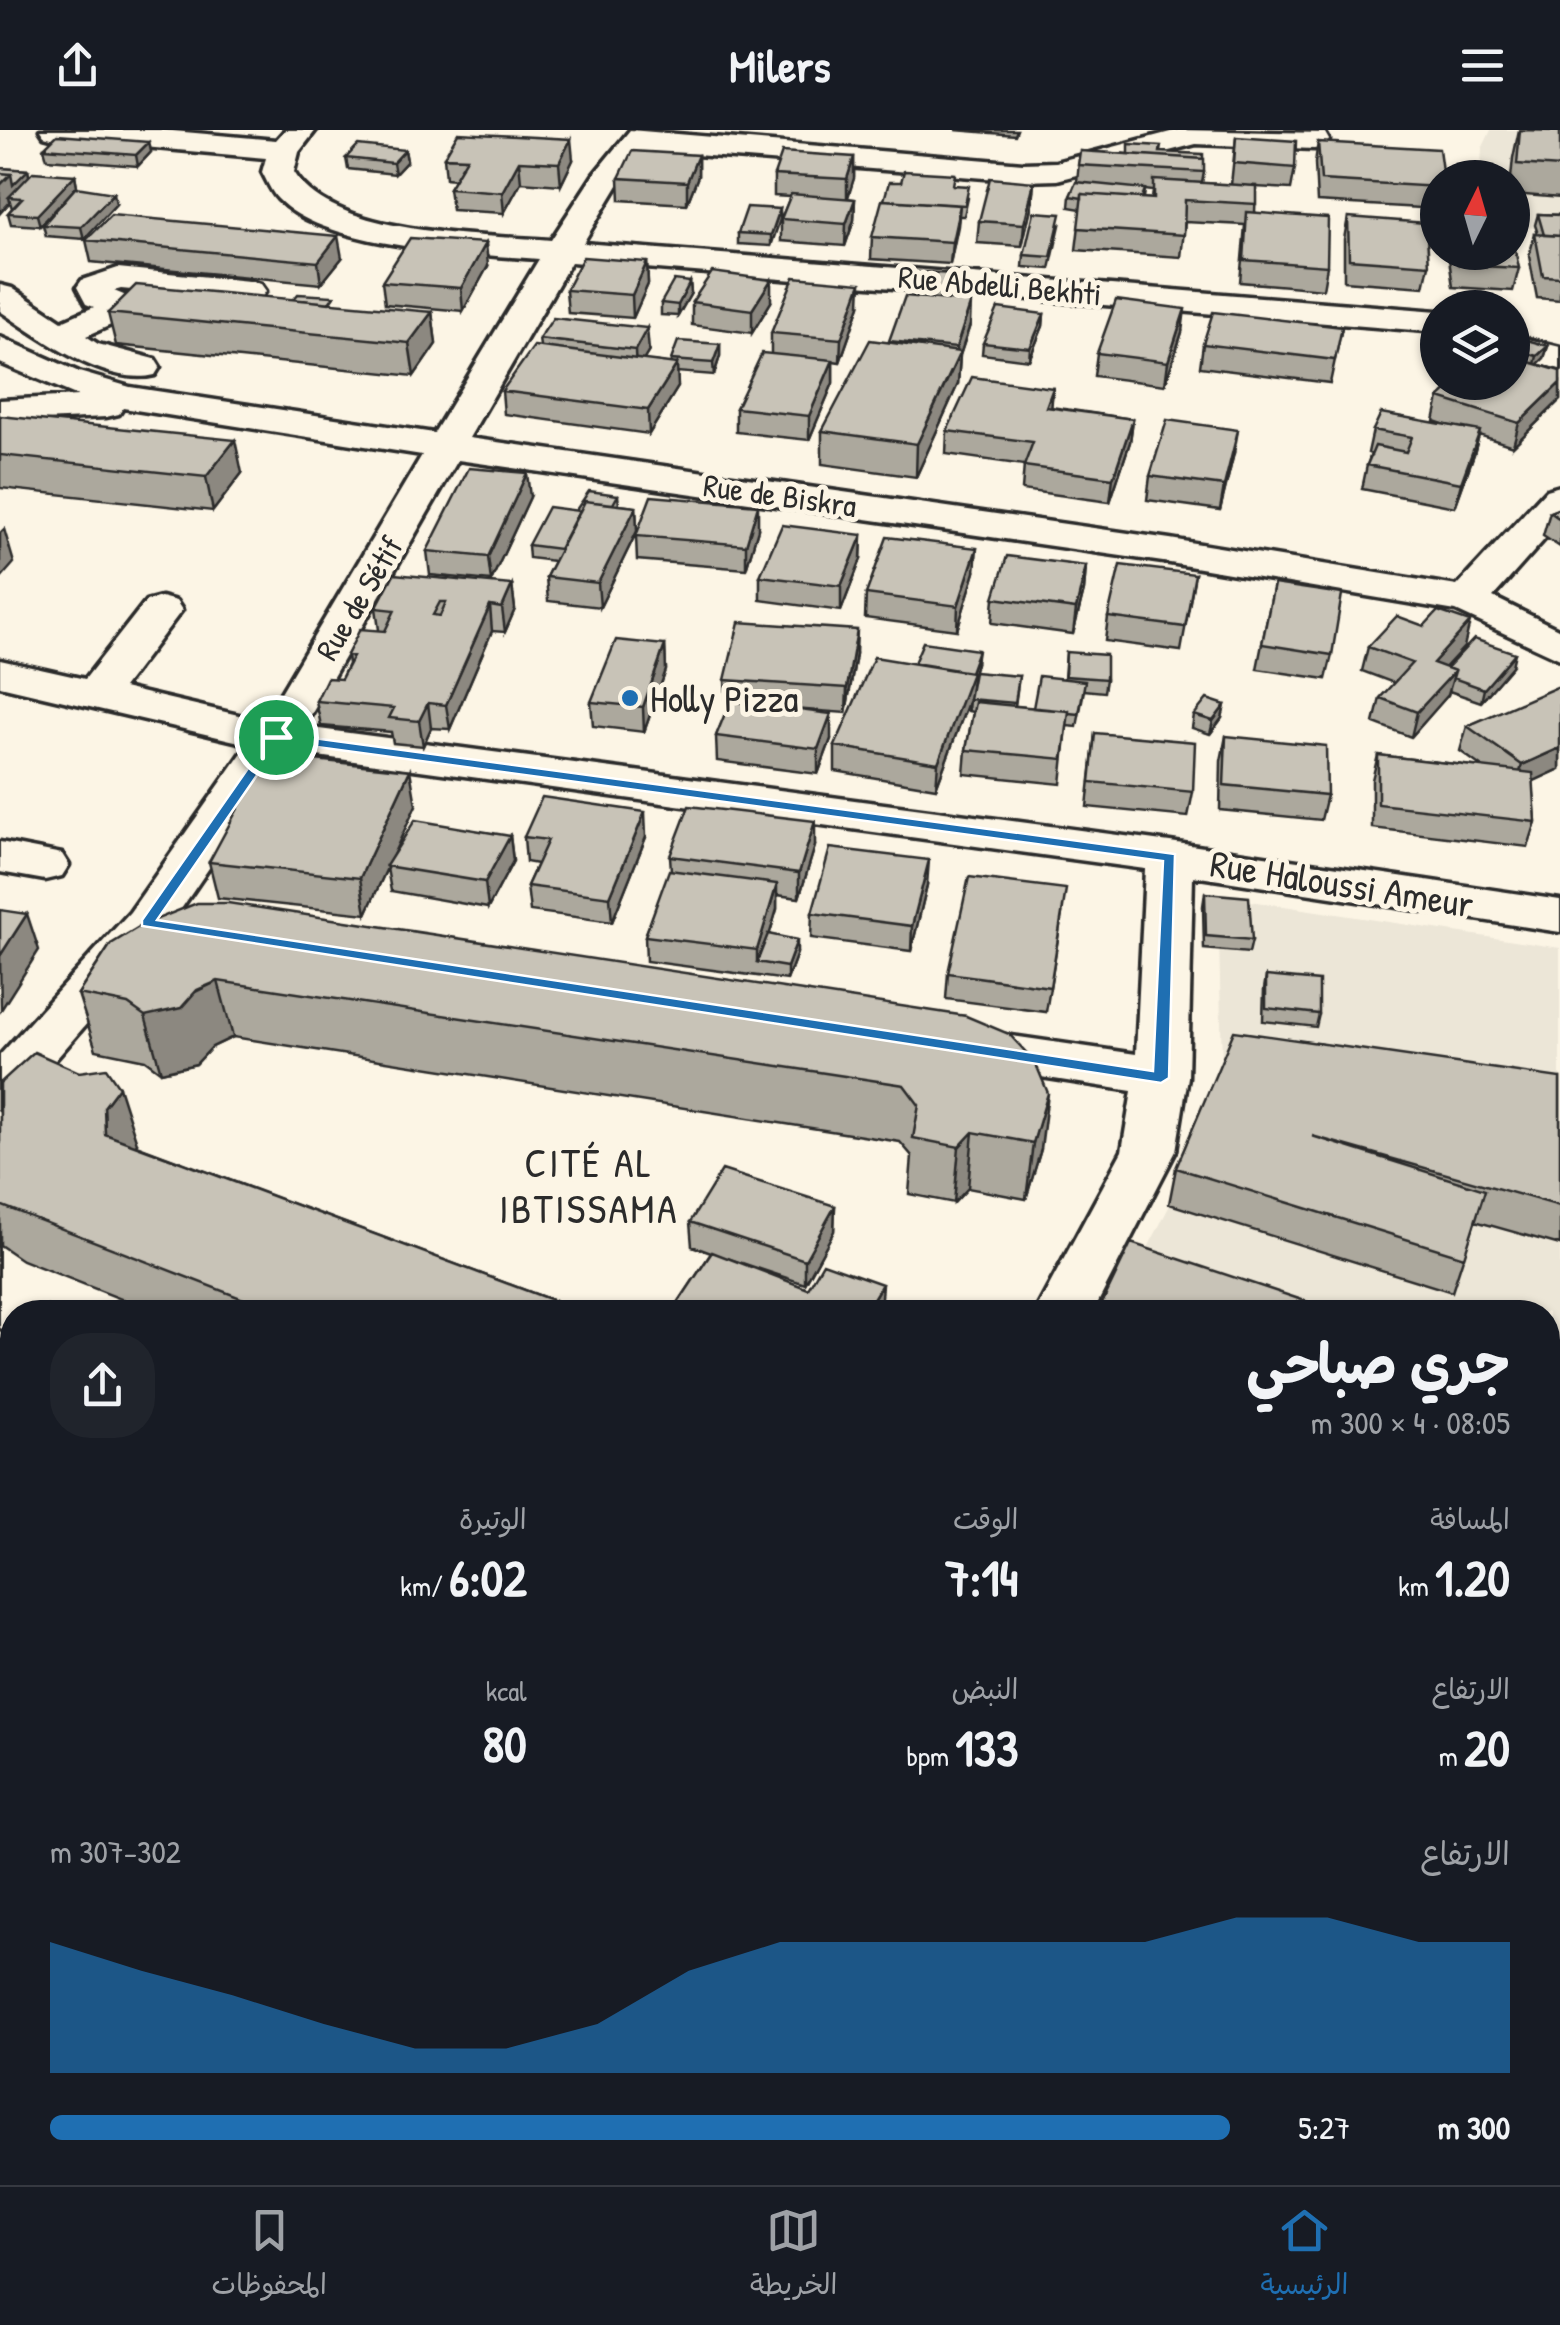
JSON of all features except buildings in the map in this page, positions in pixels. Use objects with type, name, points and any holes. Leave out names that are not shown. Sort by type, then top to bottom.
[{"type":"main road","points":[[55,130],[292,140]]},
{"type":"main road","points":[[641,136],[1024,172],[1057,171],[1195,135],[1314,140]]},
{"type":"main road","name":"Rue de Sétif","points":[[0,1089],[148,923],[276,737],[400,530],[442,448],[604,181],[641,136]]},
{"type":"main road","name":"Rue Abdelli Bekhti","points":[[292,140],[278,172],[292,196],[315,211],[380,230],[563,250],[1420,322]]},
{"type":"main road","points":[[60,335],[124,307],[98,297],[94,287],[118,278],[249,292]]},
{"type":"main road","points":[[0,295],[85,352],[118,363],[327,400],[338,413],[331,430]]},
{"type":"main road","points":[[1530,330],[1560,333]]},
{"type":"main road","name":"Rue de Biskra","points":[[0,348],[64,382],[149,402],[442,448],[1170,551],[1467,600],[1560,646]]},
{"type":"main road","points":[[1530,350],[1560,358]]},
{"type":"main road","points":[[0,412],[149,402]]},
{"type":"main road","points":[[1467,600],[1560,498]]},
{"type":"main road","points":[[98,693],[161,610]]},
{"type":"main road","points":[[0,710],[18,676]]},
{"type":"main road","name":"Rue Haloussi Ameur","points":[[18,676],[276,737],[1170,858],[1560,916]]},
{"type":"main road","points":[[1070,1300],[1149,1151],[1161,1078],[1170,858]]},
{"type":"main road","points":[[148,923],[206,932]]},
{"type":"main road","points":[[908,1039],[1161,1078]]},
{"type":"main road","points":[[0,1257],[91,1300]]},
{"type":"shaded area","points":[[1491,130],[1560,130],[1560,230],[1530,227],[1530,160],[1481,160]]},
{"type":"shaded area","points":[[1218,896],[1560,948],[1560,1300],[1121,1300],[1170,1205],[1222,1065]]},
{"type":"place","name":"Holly Pizza","points":[[630,698]]},
{"type":"district","name":"CITÉ AL IBTISSAMA","points":[[589,1185]]},
{"type":"route","points":[[276,737],[1170,858],[1161,1078],[148,923],[276,737]]}]
